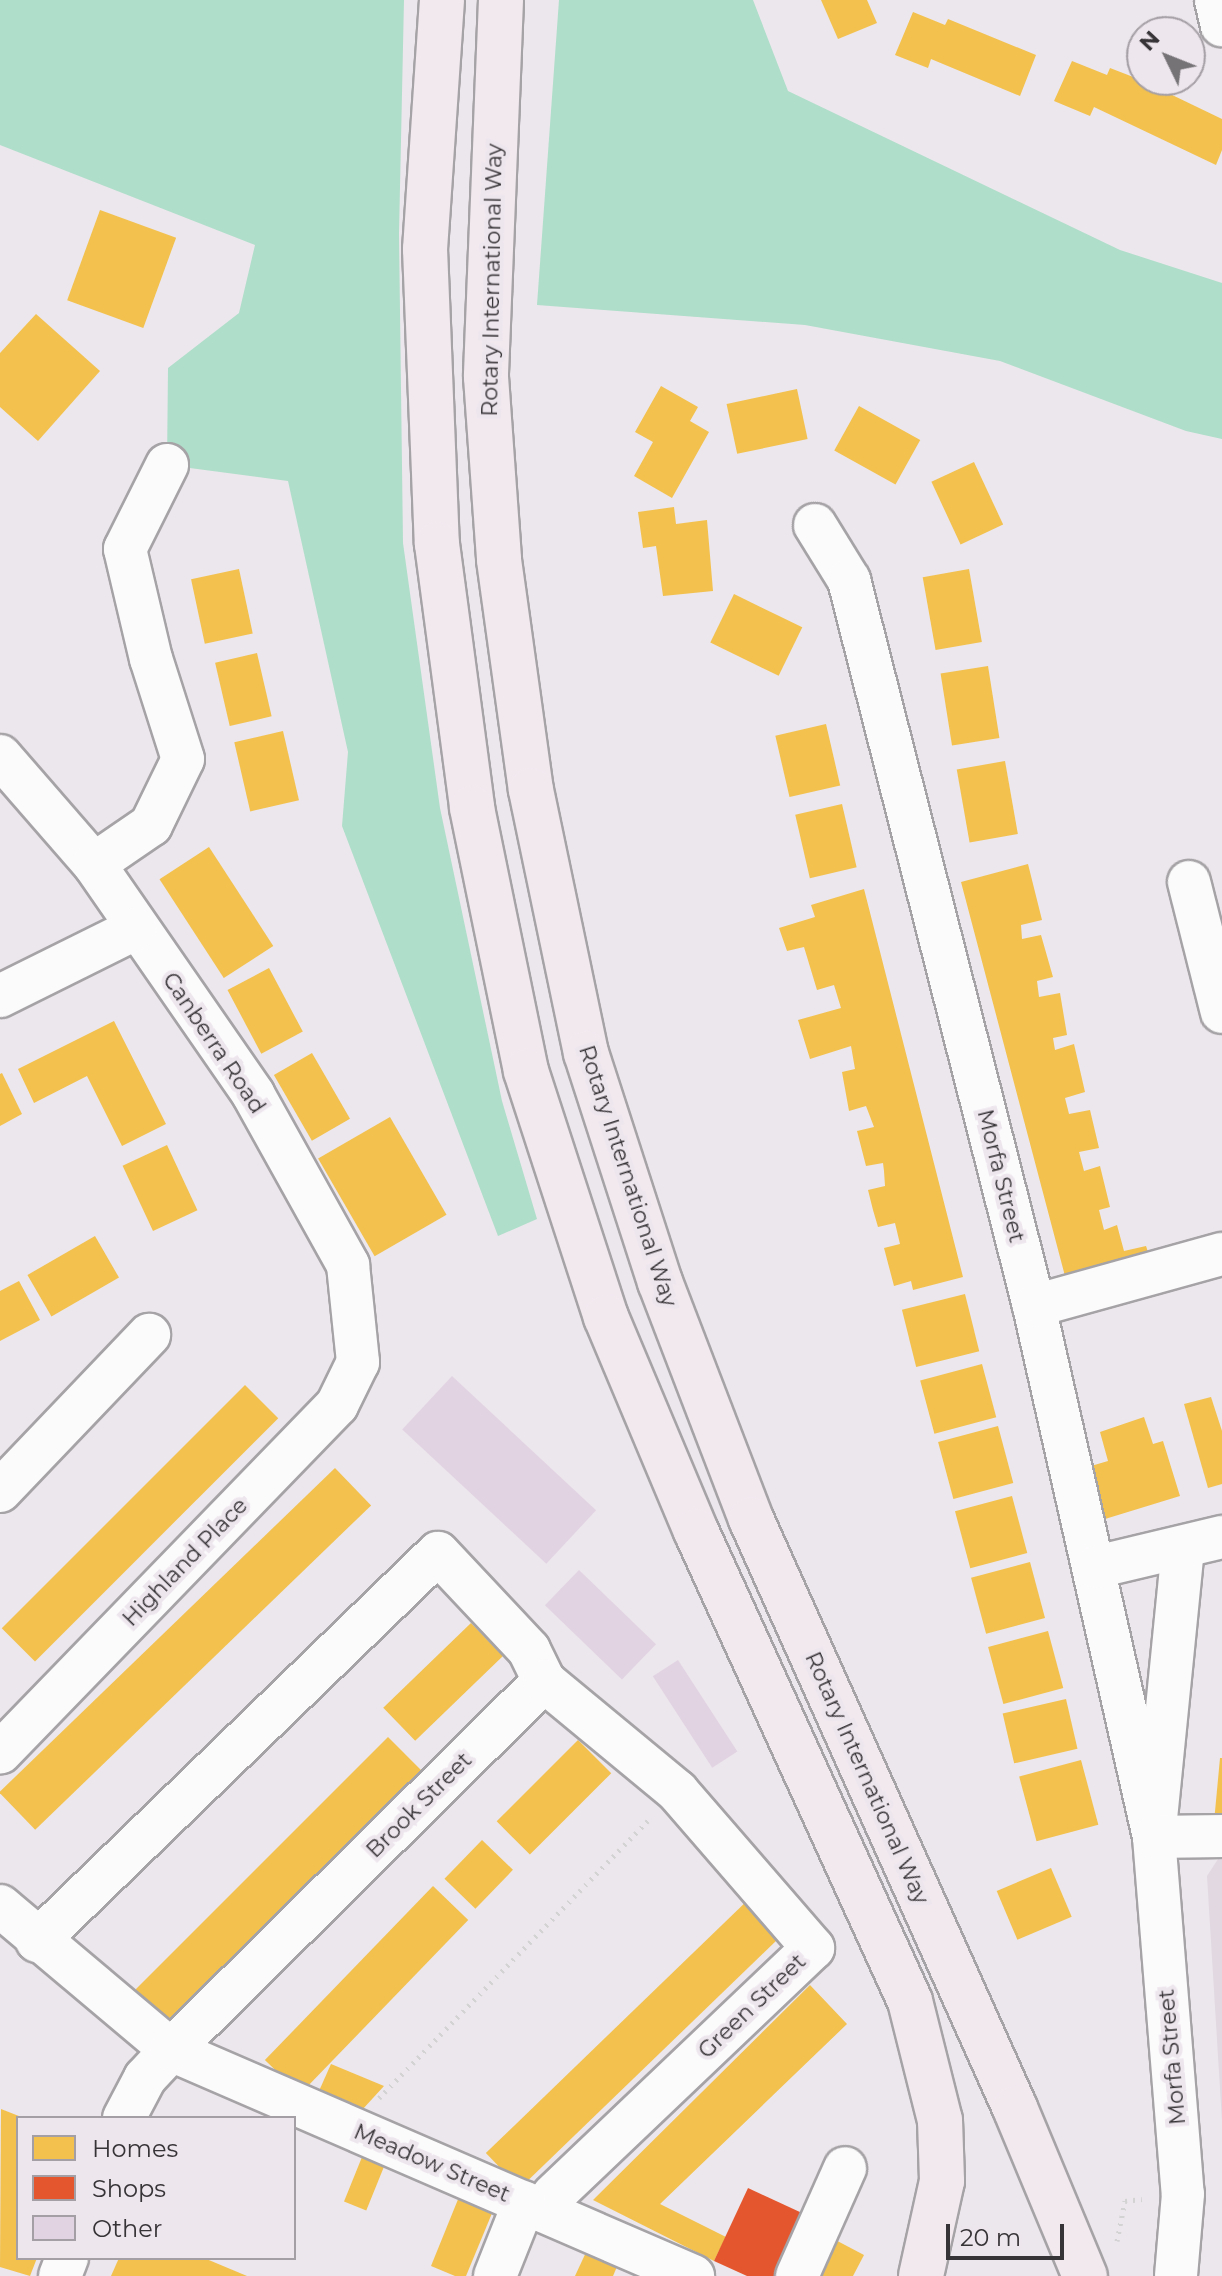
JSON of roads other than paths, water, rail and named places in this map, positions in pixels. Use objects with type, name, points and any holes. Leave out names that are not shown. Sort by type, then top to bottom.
[{"type":"main road","points":[[442,0],[425,249],[437,544],[472,808],[526,1071],[606,1317],[696,1531],[910,2001],[940,2120],[942,2181],[921,2276]]},
{"type":"main road","name":"Rotary International Way","points":[[501,0],[486,377],[499,560],[531,790],[586,1053],[660,1282],[751,1519],[1015,2108],[1100,2261]]},
{"type":"street","points":[[1216,0],[1222,25]]},
{"type":"street","points":[[94,864],[151,825],[183,759],[151,659],[125,549],[167,465]]},
{"type":"street","name":"Morfa Street","points":[[815,525],[849,580],[1034,1306],[1096,1567],[1154,1837],[1183,2194],[1176,2276]]},
{"type":"street","name":"Canberra Road","points":[[0,756],[94,864],[135,929],[253,1094],[348,1265],[358,1362]]},
{"type":"street","points":[[1189,882],[1222,1012]]},
{"type":"street","points":[[0,996],[135,929]]},
{"type":"street","points":[[1034,1306],[1222,1254]]},
{"type":"street","points":[[0,1491],[149,1335]]},
{"type":"street","name":"Highland Place","points":[[0,1753],[337,1405],[358,1362]]},
{"type":"street","points":[[1096,1567],[1203,1542]]},
{"type":"street","name":"Morfa Street","points":[[1154,1837],[1203,1542]]},
{"type":"street","points":[[37,1941],[438,1553],[529,1650],[544,1681]]},
{"type":"street","name":"Green Street","points":[[495,2276],[534,2207],[553,2196],[813,1948],[677,1791],[544,1681]]},
{"type":"street","name":"Brook Street","points":[[125,2116],[145,2078],[171,2050],[544,1681]]},
{"type":"street","points":[[1154,1837],[1222,1836]]},
{"type":"street","name":"Meadow Street","points":[[0,1906],[37,1941],[171,2050],[693,2276]]},
{"type":"street","points":[[797,2276],[845,2168]]}]
